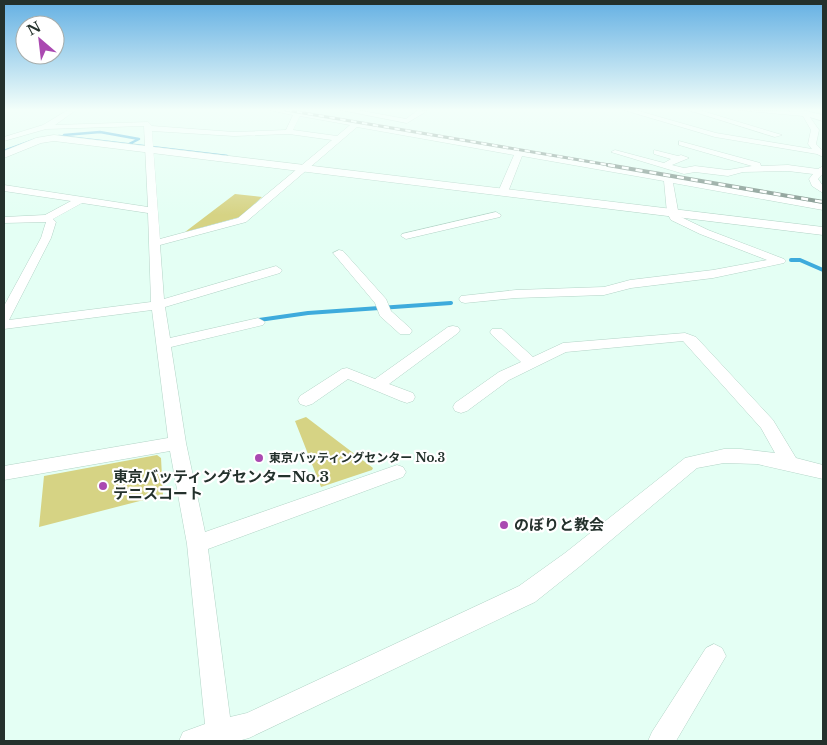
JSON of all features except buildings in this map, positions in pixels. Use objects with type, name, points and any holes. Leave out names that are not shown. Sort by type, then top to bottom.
[{"type":"street","points":[[4,155],[23,145]]},
{"type":"street","points":[[112,145],[823,231]]},
{"type":"street","points":[[149,145],[156,243],[158,305],[177,443],[197,544],[210,739],[249,725],[527,594],[572,560],[691,463],[708,456],[728,454],[790,463],[823,472]]},
{"type":"street","points":[[156,243],[242,220],[331,145]]},
{"type":"street","points":[[473,145],[823,207]]},
{"type":"street","points":[[682,145],[765,168]]},
{"type":"street","points":[[718,154],[734,145]]},
{"type":"street","points":[[781,145],[822,151]]},
{"type":"street","points":[[615,152],[684,171],[695,169],[728,173],[743,169],[765,168],[821,171]]},
{"type":"street","points":[[657,152],[681,158],[666,165]]},
{"type":"street","points":[[503,192],[519,153]]},
{"type":"street","points":[[821,171],[813,179],[814,184],[823,190]]},
{"type":"street","points":[[465,299],[516,294],[604,291],[630,284],[713,274],[780,261],[704,232],[675,218],[672,213],[668,179]]},
{"type":"street","points":[[4,188],[153,211]]},
{"type":"street","points":[[4,220],[48,218],[80,200]]},
{"type":"street","points":[[406,236],[496,215]]},
{"type":"street","points":[[4,318],[46,238],[51,222],[48,218]]},
{"type":"street","points":[[340,253],[405,331]]},
{"type":"street","points":[[4,326],[158,305],[276,270]]},
{"type":"street","points":[[164,344],[258,322]]},
{"type":"street","points":[[377,385],[453,330]]},
{"type":"street","points":[[496,332],[531,363]]},
{"type":"street","points":[[462,406],[504,376],[563,348],[685,337],[691,340],[767,424],[790,463]]},
{"type":"street","points":[[306,400],[347,373],[407,397]]},
{"type":"street","points":[[4,473],[177,443]]},
{"type":"street","points":[[197,544],[397,472]]},
{"type":"street","points":[[661,741],[714,656]]},
{"type":"shaded area","points":[[235,194],[262,197],[240,217],[185,232]]},
{"type":"shaded area","points":[[306,417],[373,468],[372,470],[321,487],[295,421]]},
{"type":"shaded area","name":"東京バッティングセンターNo.3 テニスコート","points":[[157,455],[161,458],[163,495],[39,527],[44,476]]},
{"type":"waterway","points":[[4,151],[21,145]]},
{"type":"waterway","points":[[133,145],[227,156]]},
{"type":"waterway","points":[[791,260],[800,260],[823,270]]},
{"type":"waterway","points":[[259,320],[308,313],[451,303]]},
{"type":"railway","points":[[490,145],[615,166]]},
{"type":"railway","points":[[608,165],[823,202]]},
{"type":"place","name":"東京バッティングセンター No.3","points":[[259,458]]},
{"type":"place","name":"東京バッティングセンターNo.3 テニスコート","points":[[103,486]]},
{"type":"place","name":"のぼりと教会","points":[[504,525]]}]
